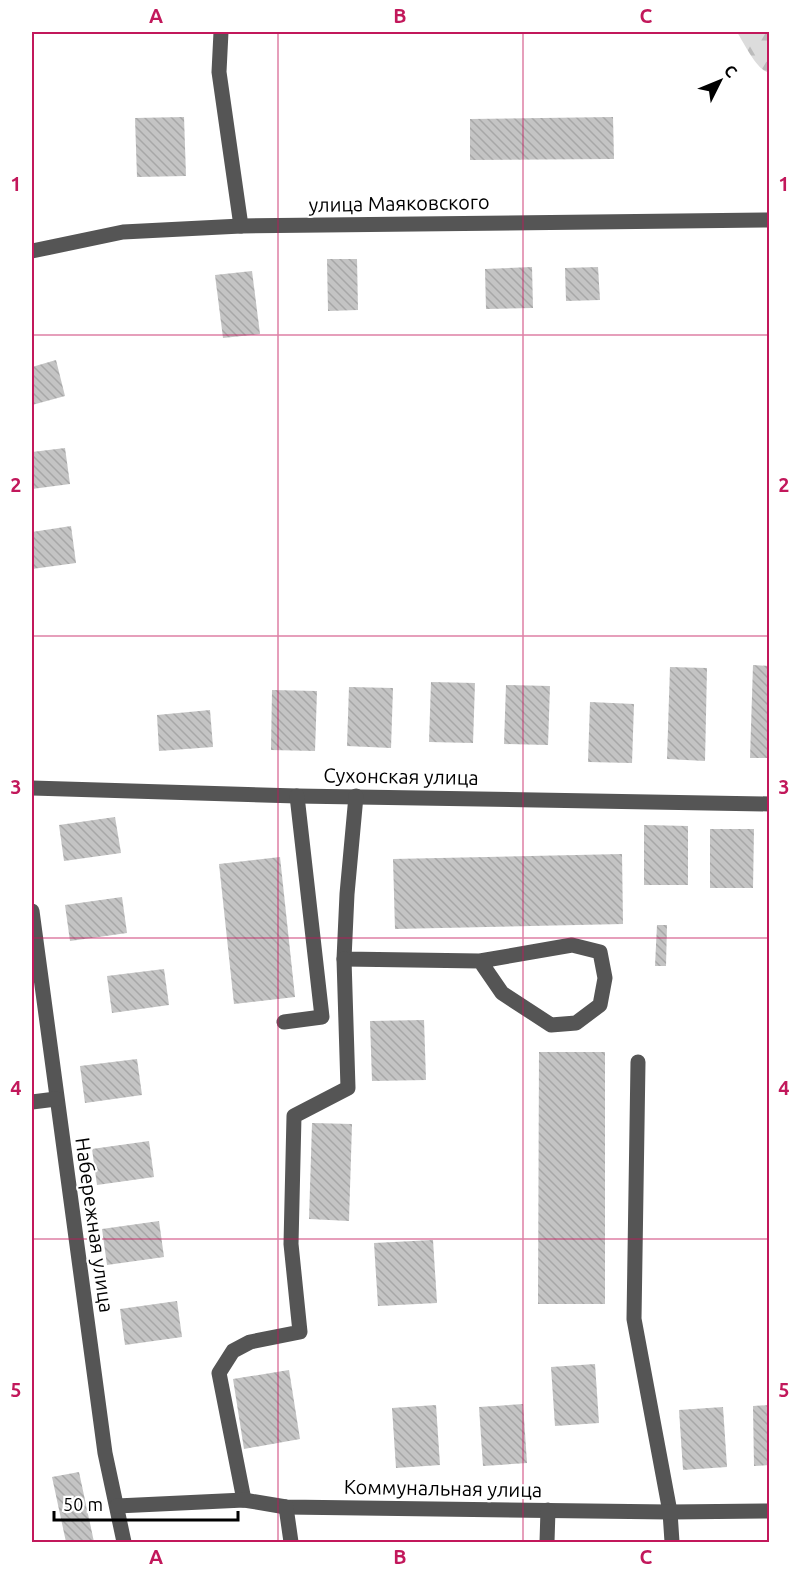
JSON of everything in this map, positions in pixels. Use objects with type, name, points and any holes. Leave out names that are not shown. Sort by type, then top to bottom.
[{"type":"street","points":[[221,32],[219,72],[241,226]]},
{"type":"street","name":"улица Маяковского","points":[[32,251],[123,232],[241,226],[770,220]]},
{"type":"street","name":"Сухонская улица","points":[[32,788],[297,796],[770,804]]},
{"type":"street","points":[[284,1022],[322,1017],[297,796]]},
{"type":"street","points":[[244,1500],[219,1373],[233,1351],[250,1342],[300,1332],[291,1245],[294,1116],[348,1088],[344,959],[356,796]]},
{"type":"street","name":"Набережная улица","points":[[32,911],[105,1453],[124,1542]]},
{"type":"street","points":[[344,959],[480,961],[572,945],[600,952],[606,978],[600,1005],[576,1023],[551,1025],[502,993],[480,961]]},
{"type":"street","points":[[639,1062],[634,1319],[670,1512],[672,1542]]},
{"type":"street","points":[[32,1102],[56,1099]]},
{"type":"street","name":"Коммунальная улица","points":[[117,1506],[244,1500],[286,1507],[670,1512],[770,1511]]},
{"type":"street","points":[[286,1507],[291,1542]]},
{"type":"street","points":[[547,1542],[548,1510]]},
{"type":"green space","points":[[737,32],[769,32],[769,73],[755,61]]},
{"type":"building","points":[[184,117],[186,176],[137,177],[135,118]]},
{"type":"building","points":[[613,117],[614,159],[470,160],[470,119]]},
{"type":"building","points":[[327,259],[357,259],[358,310],[328,311]]},
{"type":"building","points":[[532,267],[533,308],[486,309],[485,269]]},
{"type":"building","points":[[598,267],[600,300],[566,301],[565,268]]},
{"type":"building","points":[[252,271],[260,334],[223,338],[215,275]]},
{"type":"building","points":[[56,360],[65,396],[32,405],[32,367]]},
{"type":"building","points":[[65,448],[70,484],[32,489],[32,452]]},
{"type":"building","points":[[71,526],[76,563],[32,569],[32,532]]},
{"type":"building","points":[[753,665],[770,666],[770,758],[750,758]]},
{"type":"building","points":[[670,667],[707,668],[705,761],[667,759]]},
{"type":"building","points":[[431,682],[475,683],[473,743],[429,742]]},
{"type":"building","points":[[506,685],[550,686],[548,745],[504,744]]},
{"type":"building","points":[[349,687],[393,688],[391,748],[347,746]]},
{"type":"building","points":[[272,690],[317,691],[315,751],[271,750]]},
{"type":"building","points":[[590,702],[634,704],[632,763],[588,762]]},
{"type":"building","points":[[210,710],[213,747],[159,751],[157,715]]},
{"type":"building","points":[[115,817],[121,853],[64,861],[59,825]]},
{"type":"building","points":[[644,825],[688,826],[688,885],[644,885]]},
{"type":"building","points":[[710,829],[754,829],[753,888],[710,888]]},
{"type":"building","points":[[622,854],[623,924],[395,929],[393,859]]},
{"type":"building","points":[[280,857],[295,997],[234,1004],[219,864]]},
{"type":"building","points":[[122,897],[127,933],[70,941],[65,905]]},
{"type":"building","points":[[657,925],[667,925],[666,966],[655,966]]},
{"type":"building","points":[[164,969],[169,1005],[112,1013],[107,976]]},
{"type":"building","points":[[424,1020],[426,1080],[372,1081],[370,1021]]},
{"type":"building","points":[[539,1052],[605,1052],[605,1304],[538,1304]]},
{"type":"building","points":[[137,1059],[142,1095],[85,1103],[80,1066]]},
{"type":"building","points":[[312,1123],[352,1124],[349,1221],[309,1219]]},
{"type":"building","points":[[149,1141],[154,1177],[97,1185],[92,1149]]},
{"type":"building","points":[[159,1221],[164,1257],[107,1265],[102,1229]]},
{"type":"building","points":[[433,1240],[437,1303],[378,1306],[374,1243]]},
{"type":"building","points":[[177,1301],[182,1337],[125,1345],[120,1309]]},
{"type":"building","points":[[595,1364],[599,1423],[555,1426],[551,1367]]},
{"type":"building","points":[[289,1370],[300,1439],[244,1449],[233,1379]]},
{"type":"building","points":[[523,1404],[527,1463],[483,1466],[479,1407]]},
{"type":"building","points":[[436,1405],[440,1465],[396,1468],[392,1408]]},
{"type":"building","points":[[770,1405],[770,1465],[754,1466],[753,1406]]},
{"type":"building","points":[[723,1407],[727,1467],[683,1470],[679,1410]]},
{"type":"building","points":[[79,1472],[94,1542],[66,1542],[52,1477]]}]
